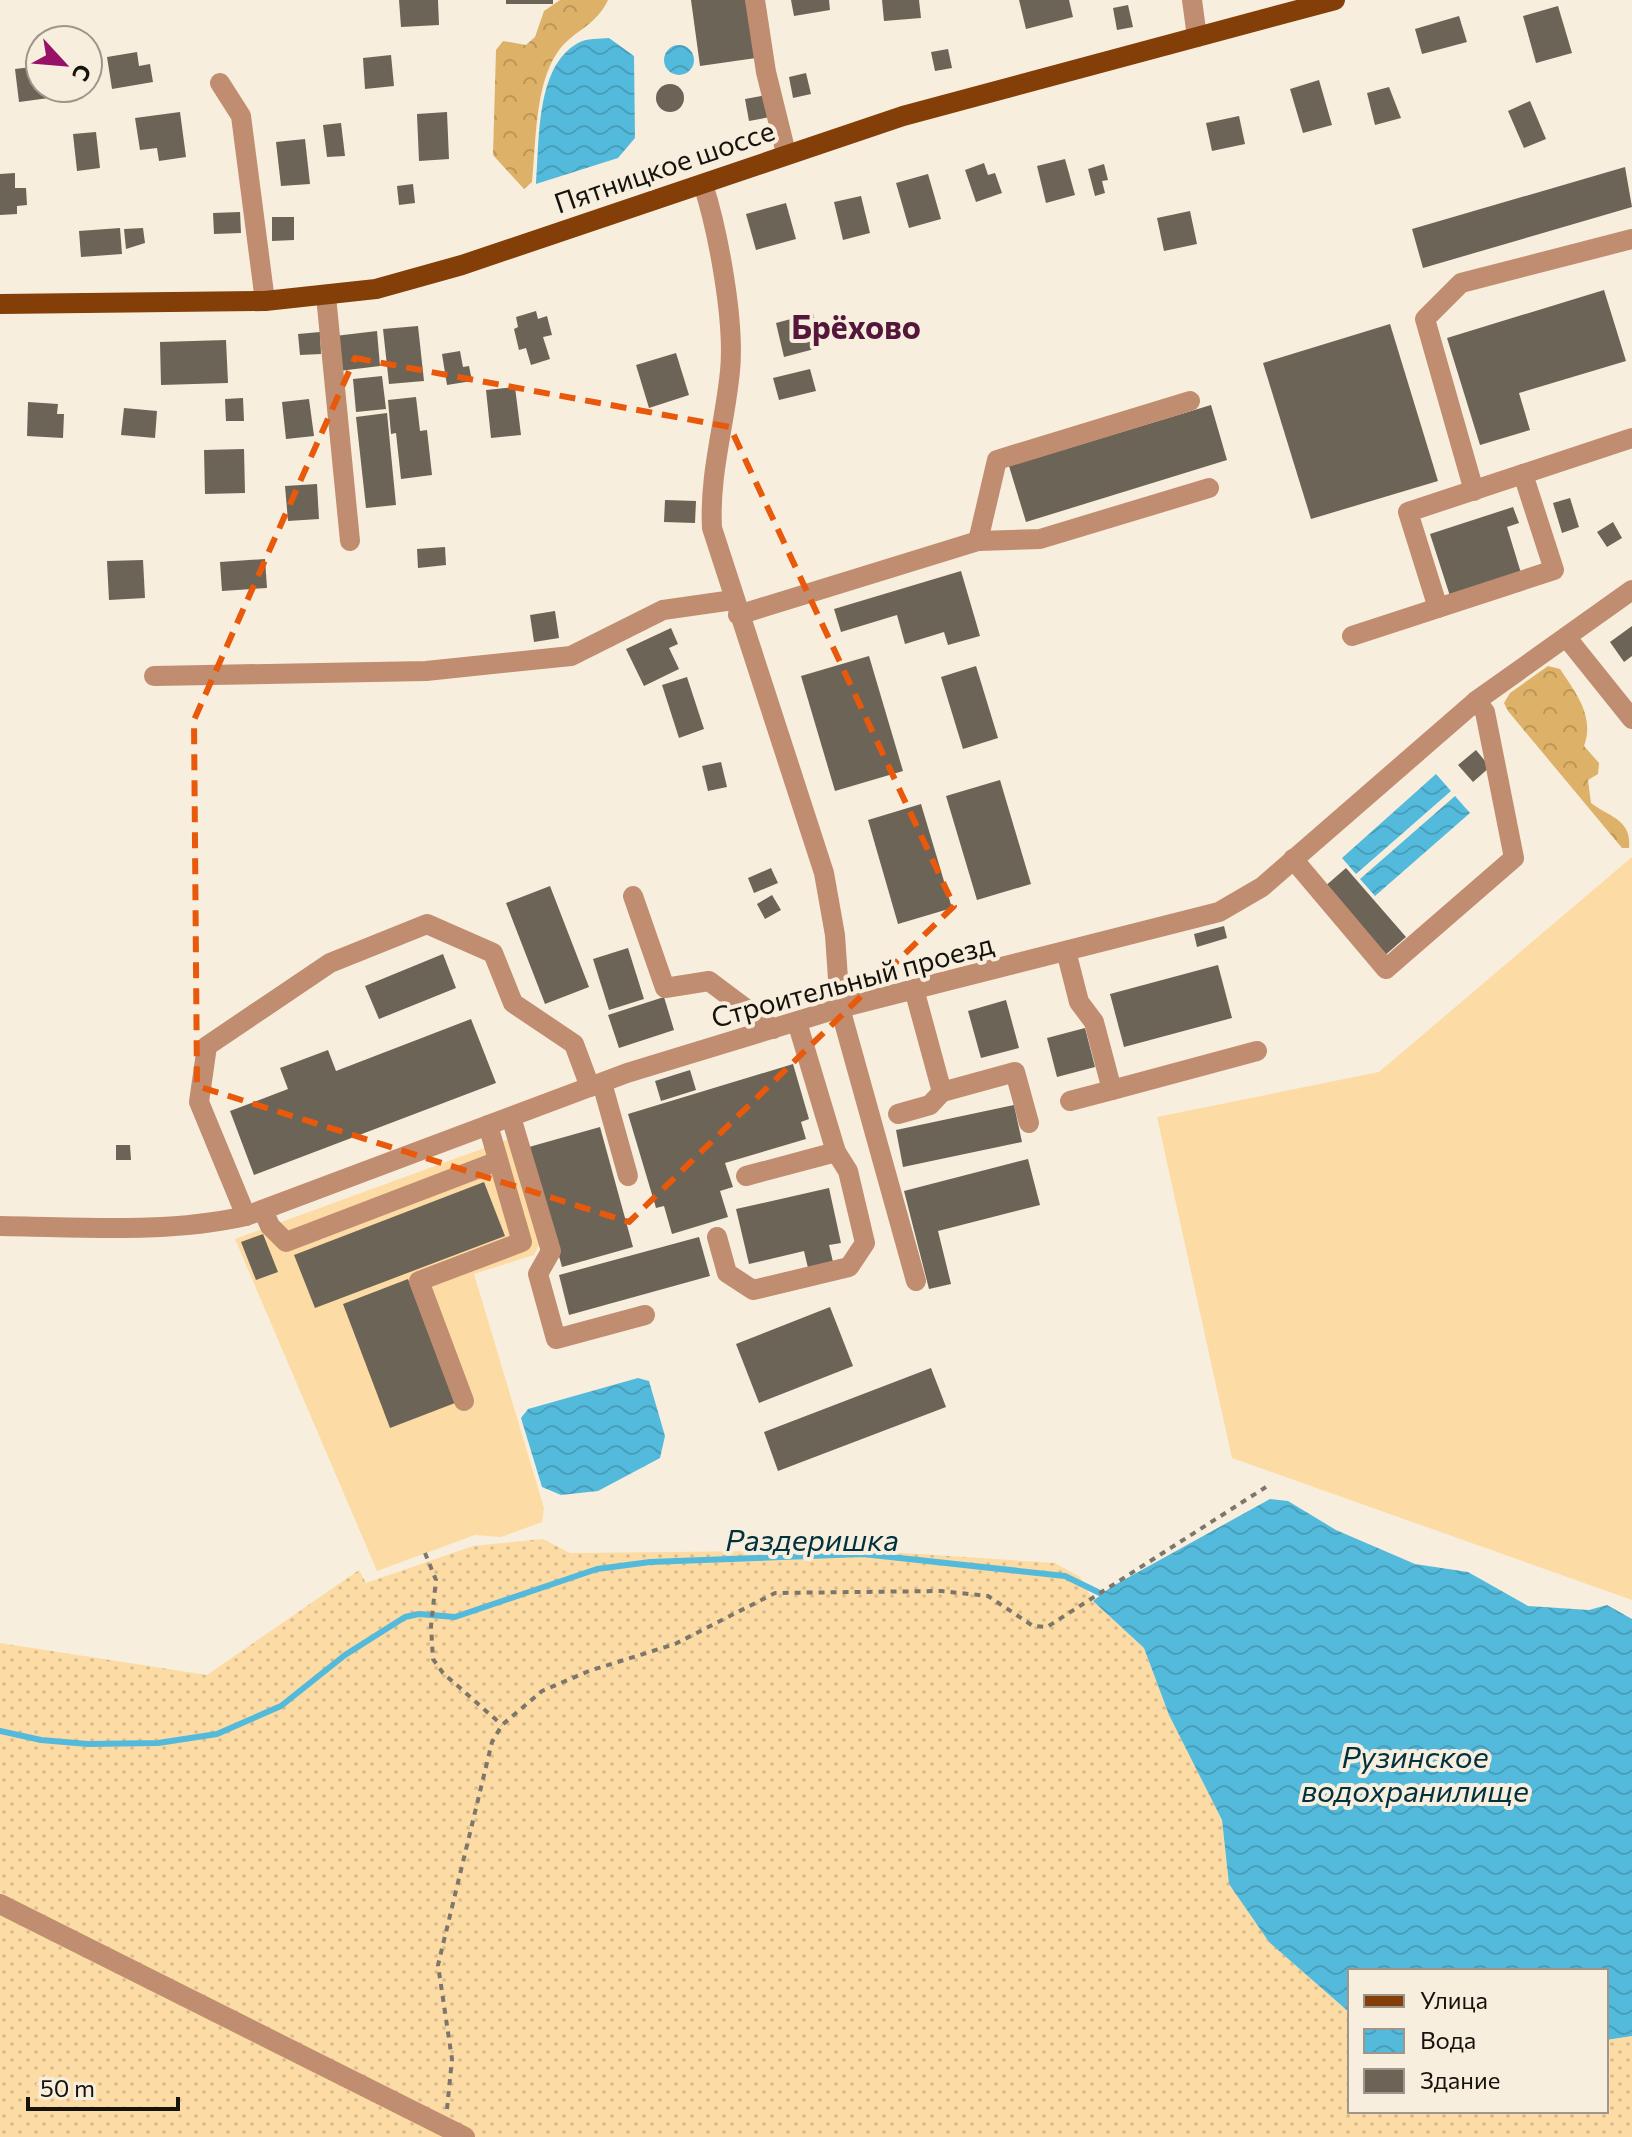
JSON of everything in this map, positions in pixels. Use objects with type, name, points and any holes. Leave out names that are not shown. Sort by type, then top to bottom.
[{"type":"main road","name":"Пятницкое шоссе","points":[[0,304],[265,301],[376,289],[462,265],[903,116],[1335,0]]},
{"type":"street","points":[[755,0],[766,72],[786,153]]},
{"type":"street","points":[[1192,0],[1197,37]]},
{"type":"street","points":[[220,83],[241,116],[265,301]]},
{"type":"street","points":[[703,184],[727,302],[731,367],[710,493],[712,528],[824,873],[835,935],[840,1008],[916,1281]]},
{"type":"street","points":[[1474,491],[1425,319],[1461,283],[1632,239]]},
{"type":"street","points":[[326,296],[350,541]]},
{"type":"street","points":[[978,541],[997,460],[1190,401]]},
{"type":"street","points":[[1438,608],[1408,512],[1632,438]]},
{"type":"street","points":[[1352,636],[1554,570],[1523,474]]},
{"type":"street","points":[[154,676],[426,671],[571,656],[663,610],[736,607],[978,541],[1040,539],[1209,488]]},
{"type":"street","name":"Строительный проезд","points":[[0,1226],[202,1226],[255,1213],[596,1085],[840,1008],[1219,912],[1262,887],[1476,701],[1632,590]]},
{"type":"street","points":[[1567,638],[1632,719]]},
{"type":"street","points":[[1293,859],[1386,969],[1398,959],[1514,858],[1485,712],[1476,701]]},
{"type":"street","points":[[633,896],[665,988],[709,981],[773,1029]]},
{"type":"street","points":[[498,1161],[286,1242],[255,1213],[199,1102],[207,1046],[330,963],[427,924],[493,953],[513,1003],[574,1044],[596,1085],[628,1176]]},
{"type":"street","points":[[1066,951],[1079,1002],[1094,1022],[1112,1090]]},
{"type":"street","points":[[914,989],[942,1092]]},
{"type":"street","points":[[717,1237],[727,1273],[753,1290],[849,1267],[865,1243],[848,1171],[836,1152],[797,1022]]},
{"type":"street","points":[[1070,1101],[1257,1051]]},
{"type":"street","points":[[898,1114],[930,1105],[942,1092],[1015,1072],[1029,1123]]},
{"type":"street","points":[[511,1117],[551,1251],[538,1274],[556,1339],[645,1315]]},
{"type":"street","points":[[464,1401],[419,1281],[522,1242],[488,1125]]},
{"type":"street","points":[[746,1176],[836,1152]]},
{"type":"street","points":[[0,1904],[465,2137]]},
{"type":"path","points":[[446,2127],[452,2059],[438,1965],[492,1742],[502,1725],[542,1691],[589,1671],[675,1644],[775,1593],[941,1591],[988,1596],[1033,1626],[1047,1627],[1266,1487]]},
{"type":"path","points":[[425,1553],[436,1580],[431,1626],[433,1659],[443,1673],[502,1725]]},
{"type":"highlighted area","points":[[355,358],[730,427],[954,906],[629,1222],[197,1086],[194,720]]},
{"type":"shaded area","points":[[1632,857],[1632,1600],[1232,1458],[1157,1117],[1379,1072]]},
{"type":"shaded area","points":[[509,1139],[540,1243],[534,1255],[474,1274],[544,1508],[542,1522],[501,1537],[475,1535],[377,1571],[235,1239]]},
{"type":"shaded area","points":[[543,1539],[570,1553],[858,1550],[1055,1563],[1080,1577],[1093,1601],[1144,1648],[1169,1715],[1222,1820],[1229,1884],[1269,1942],[1348,2011],[1348,2113],[1608,2113],[1608,2040],[1632,2036],[1632,2137],[0,2137],[0,1643],[207,1675],[359,1570],[366,1583],[473,1546]]},
{"type":"green space","points":[[560,0],[608,0],[597,17],[563,45],[550,66],[540,98],[532,182],[524,189],[493,155],[496,50],[503,41],[526,45],[535,37],[544,11]]},
{"type":"green space","points":[[1548,666],[1560,669],[1578,696],[1585,715],[1587,735],[1584,746],[1599,763],[1598,774],[1588,780],[1591,803],[1623,825],[1629,838],[1629,848],[1622,848],[1504,703],[1510,693]]},
{"type":"water","points":[[609,38],[634,56],[635,138],[618,158],[536,184],[542,106],[554,69],[564,54],[578,43]]},
{"type":"water","points":[[679,45],[690,49],[694,60],[690,71],[679,75],[668,71],[664,60],[668,49]]},
{"type":"water","points":[[1436,774],[1451,791],[1356,874],[1342,858]]},
{"type":"water","points":[[1455,796],[1470,813],[1375,896],[1360,879]]},
{"type":"water","points":[[638,1378],[649,1381],[665,1436],[660,1458],[598,1491],[561,1495],[542,1487],[521,1418],[528,1409]]},
{"type":"water","name":"Рузинское водохранилище","points":[[1270,1499],[1288,1501],[1336,1530],[1415,1564],[1468,1572],[1528,1606],[1589,1610],[1607,1605],[1632,1619],[1632,2036],[1608,2040],[1608,1969],[1348,1969],[1348,2011],[1269,1942],[1229,1884],[1222,1820],[1169,1715],[1144,1648],[1093,1601],[1111,1587]]},
{"type":"building","points":[[399,0],[438,0],[439,25],[401,27]]},
{"type":"building","points":[[506,0],[553,0],[553,4],[506,4]]},
{"type":"building","points":[[691,0],[747,0],[756,58],[700,66]]},
{"type":"building","points":[[791,0],[829,0],[830,10],[794,16]]},
{"type":"building","points":[[882,0],[919,0],[921,18],[884,21]]},
{"type":"building","points":[[1019,0],[1069,0],[1073,17],[1026,29]]},
{"type":"building","points":[[1128,5],[1133,27],[1117,30],[1113,8]]},
{"type":"building","points":[[1558,6],[1572,53],[1536,63],[1523,16]]},
{"type":"building","points":[[1459,16],[1467,42],[1422,54],[1415,29]]},
{"type":"building","points":[[948,49],[952,68],[935,71],[931,52]]},
{"type":"building","points":[[137,52],[139,66],[150,64],[153,82],[112,89],[107,57]]},
{"type":"building","points":[[391,55],[394,86],[365,89],[363,58]]},
{"type":"building","points":[[24,68],[24,101],[19,102],[15,69]]},
{"type":"building","points":[[806,73],[811,94],[793,98],[789,77]]},
{"type":"building","points":[[1319,80],[1332,125],[1303,133],[1290,89]]},
{"type":"building","points":[[670,84],[680,88],[684,98],[680,108],[670,112],[660,108],[656,98],[660,88]]},
{"type":"building","points":[[1389,87],[1401,118],[1375,125],[1367,93]]},
{"type":"building","points":[[766,95],[770,117],[749,121],[745,99]]},
{"type":"building","points":[[1530,101],[1546,139],[1524,148],[1508,111]]},
{"type":"building","points":[[180,112],[186,157],[159,161],[157,148],[140,150],[135,118]]},
{"type":"building","points":[[447,112],[449,159],[419,161],[417,114]]},
{"type":"building","points":[[1239,116],[1245,144],[1212,151],[1206,123]]},
{"type":"building","points":[[341,123],[345,156],[327,157],[323,125]]},
{"type":"building","points":[[96,132],[100,168],[77,171],[73,134]]},
{"type":"building","points":[[305,139],[310,184],[281,186],[276,142]]},
{"type":"building","points":[[1065,159],[1075,195],[1046,203],[1037,166]]},
{"type":"building","points":[[984,163],[988,175],[995,173],[1002,193],[976,202],[965,170]]},
{"type":"building","points":[[1104,164],[1108,180],[1102,181],[1105,193],[1095,196],[1088,169]]},
{"type":"building","points":[[1625,167],[1632,207],[1423,268],[1412,229]]},
{"type":"building","points":[[15,173],[15,188],[26,188],[27,205],[17,206],[17,214],[0,215],[0,174]]},
{"type":"building","points":[[928,174],[941,219],[909,228],[896,183]]},
{"type":"building","points":[[413,184],[415,203],[399,205],[397,186]]},
{"type":"building","points":[[861,196],[870,233],[843,240],[834,202]]},
{"type":"building","points":[[786,203],[796,239],[756,250],[746,214]]},
{"type":"building","points":[[1190,211],[1197,244],[1164,251],[1157,218]]},
{"type":"building","points":[[240,212],[241,233],[214,234],[213,213]]},
{"type":"building","points":[[272,217],[294,217],[294,240],[272,241]]},
{"type":"building","points":[[120,228],[122,254],[81,257],[79,231]]},
{"type":"building","points":[[143,228],[145,243],[126,249],[124,229]]},
{"type":"building","points":[[1604,290],[1626,361],[1519,393],[1530,430],[1480,445],[1447,338]]},
{"type":"building","points":[[536,311],[538,319],[547,316],[552,335],[543,337],[550,359],[531,365],[526,348],[519,350],[514,329],[518,327],[516,317]]},
{"type":"building","points":[[813,313],[822,347],[784,357],[776,323]]},
{"type":"building","points":[[1390,324],[1438,481],[1311,519],[1263,363]]},
{"type":"building","points":[[418,326],[424,381],[389,384],[383,329]]},
{"type":"building","points":[[377,331],[380,366],[339,371],[335,336]]},
{"type":"building","points":[[320,332],[321,354],[300,355],[298,334]]},
{"type":"building","points":[[226,340],[228,383],[161,385],[160,342]]},
{"type":"building","points":[[460,351],[463,367],[469,366],[472,381],[447,385],[442,354]]},
{"type":"building","points":[[676,353],[689,395],[649,408],[636,365]]},
{"type":"building","points":[[810,369],[816,391],[779,400],[773,378]]},
{"type":"building","points":[[382,376],[386,409],[356,412],[353,379]]},
{"type":"building","points":[[515,387],[521,435],[491,438],[486,390]]},
{"type":"building","points":[[416,397],[420,431],[427,430],[432,475],[401,479],[396,433],[391,434],[388,400]]},
{"type":"building","points":[[243,398],[244,421],[226,421],[225,399]]},
{"type":"building","points":[[309,399],[314,436],[286,439],[282,402]]},
{"type":"building","points":[[28,402],[58,404],[57,414],[64,414],[63,438],[27,436]]},
{"type":"building","points":[[1211,405],[1227,460],[1026,522],[1009,466]]},
{"type":"building","points":[[124,408],[157,411],[155,438],[121,435]]},
{"type":"building","points":[[387,413],[396,505],[366,508],[356,417]]},
{"type":"building","points":[[244,449],[245,493],[205,494],[204,450]]},
{"type":"building","points":[[317,484],[319,519],[288,521],[285,486]]},
{"type":"building","points":[[1570,498],[1579,527],[1562,533],[1553,503]]},
{"type":"building","points":[[665,500],[696,501],[695,523],[664,522]]},
{"type":"building","points":[[1513,507],[1519,523],[1507,527],[1521,573],[1450,596],[1430,534]]},
{"type":"building","points":[[1613,522],[1622,538],[1607,547],[1597,532]]},
{"type":"building","points":[[445,547],[446,565],[418,568],[417,549]]},
{"type":"building","points":[[265,559],[267,588],[222,591],[220,562]]},
{"type":"building","points":[[143,560],[145,598],[109,600],[107,561]]},
{"type":"building","points":[[961,571],[980,636],[948,645],[944,632],[905,644],[897,615],[841,632],[834,609]]},
{"type":"building","points":[[555,611],[559,638],[534,642],[530,615]]},
{"type":"building","points":[[1632,626],[1632,656],[1624,662],[1610,642]]},
{"type":"building","points":[[671,628],[678,644],[669,648],[679,669],[644,686],[626,649]]},
{"type":"building","points":[[869,656],[903,771],[835,791],[801,676]]},
{"type":"building","points":[[976,666],[998,738],[963,749],[941,677]]},
{"type":"building","points":[[687,677],[704,729],[679,738],[662,685]]},
{"type":"building","points":[[1476,750],[1490,767],[1473,782],[1458,765]]},
{"type":"building","points":[[721,762],[727,787],[708,791],[702,766]]},
{"type":"building","points":[[1000,780],[1031,884],[977,900],[946,796]]},
{"type":"building","points":[[921,804],[952,908],[898,924],[868,820]]},
{"type":"building","points":[[771,868],[778,883],[754,893],[748,878]]},
{"type":"building","points":[[1346,868],[1406,937],[1383,957],[1323,888]]},
{"type":"building","points":[[550,886],[589,987],[545,1004],[506,903]]},
{"type":"building","points":[[772,895],[781,910],[765,919],[757,904]]},
{"type":"building","points":[[1224,926],[1227,938],[1197,947],[1194,934]]},
{"type":"building","points":[[628,948],[644,999],[609,1010],[593,959]]},
{"type":"building","points":[[443,954],[456,988],[379,1019],[365,986]]},
{"type":"building","points":[[1218,965],[1232,1018],[1124,1047],[1110,994]]},
{"type":"building","points":[[664,997],[674,1030],[619,1048],[608,1015]]},
{"type":"building","points":[[1006,1000],[1019,1048],[981,1058],[968,1011]]},
{"type":"building","points":[[471,1019],[496,1083],[254,1175],[230,1111],[288,1089],[280,1068],[328,1050],[336,1071]]},
{"type":"building","points":[[1085,1028],[1095,1067],[1057,1077],[1047,1038]]},
{"type":"building","points":[[793,1064],[809,1119],[801,1122],[806,1139],[725,1163],[733,1187],[720,1191],[728,1217],[672,1234],[664,1206],[656,1208],[628,1114]]},
{"type":"building","points":[[690,1070],[696,1090],[661,1101],[655,1081]]},
{"type":"building","points":[[1014,1105],[1022,1142],[903,1167],[896,1130]]},
{"type":"building","points":[[600,1127],[633,1247],[562,1267],[529,1147]]},
{"type":"building","points":[[116,1145],[130,1145],[131,1160],[116,1160]]},
{"type":"building","points":[[1028,1159],[1040,1205],[938,1231],[951,1284],[929,1289],[904,1191]]},
{"type":"building","points":[[484,1182],[505,1236],[315,1308],[294,1255]]},
{"type":"building","points":[[829,1188],[841,1243],[829,1245],[833,1262],[808,1268],[804,1251],[749,1264],[736,1209]]},
{"type":"building","points":[[263,1234],[278,1272],[256,1280],[241,1242]]},
{"type":"building","points":[[699,1237],[710,1276],[569,1315],[559,1275]]},
{"type":"building","points":[[408,1279],[455,1403],[390,1428],[343,1304]]},
{"type":"building","points":[[830,1307],[853,1366],[759,1403],[736,1344]]},
{"type":"building","points":[[931,1368],[946,1407],[778,1471],[764,1432]]},
{"type":"waterway","name":"Раздеришка","points":[[0,1731],[41,1740],[88,1744],[158,1743],[217,1734],[281,1706],[345,1655],[405,1617],[419,1614],[455,1617],[597,1569],[650,1562],[863,1554],[1065,1576],[1108,1597]]},
{"type":"district","name":"Брёхово","points":[[856,326]]}]
